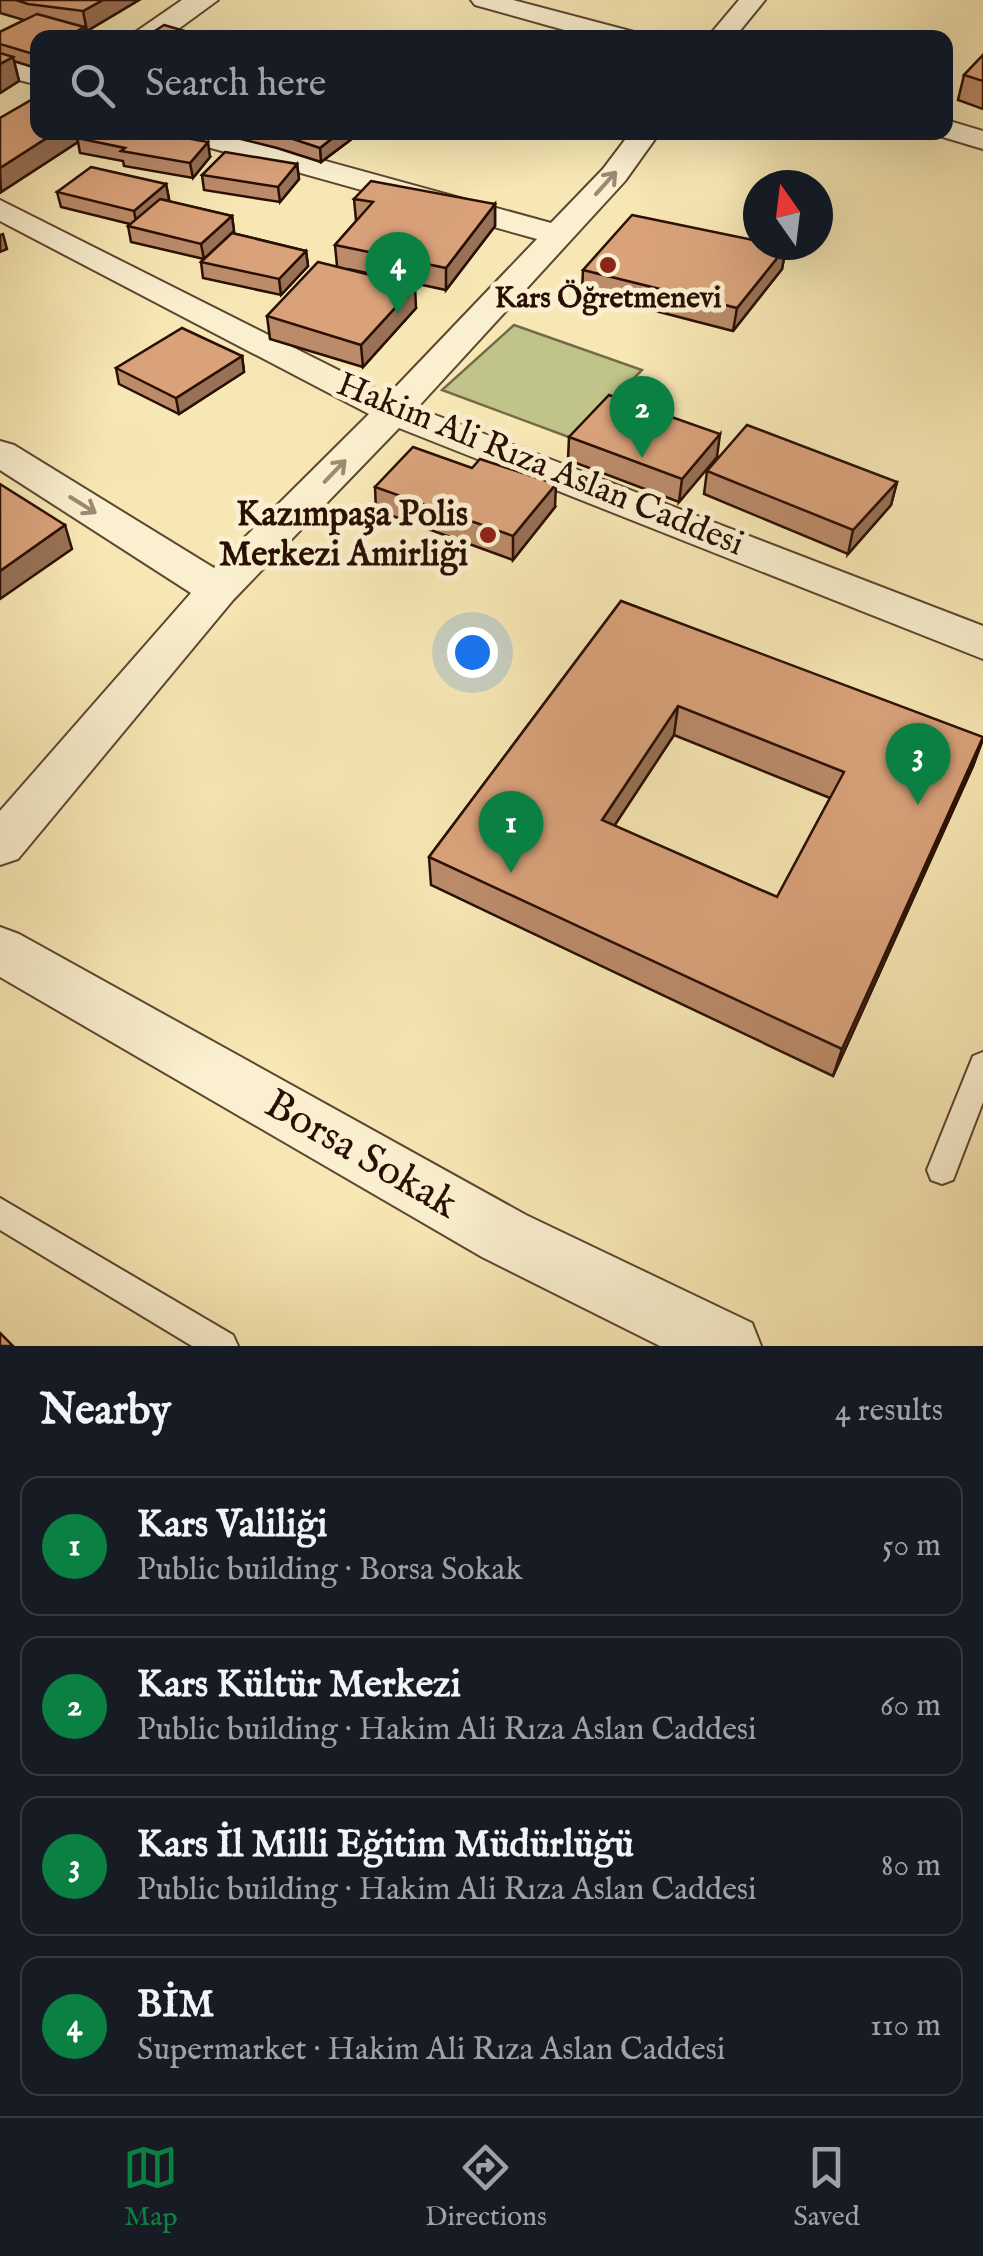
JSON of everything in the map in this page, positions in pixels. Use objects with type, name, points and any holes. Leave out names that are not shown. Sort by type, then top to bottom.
[{"type":"street","points":[[156,30],[203,0]]},
{"type":"street","points":[[484,0],[595,30]]},
{"type":"street","points":[[727,30],[752,0]]},
{"type":"street","points":[[0,67],[30,75]]},
{"type":"street","points":[[953,131],[983,140]]},
{"type":"street","points":[[214,140],[558,235]]},
{"type":"street","points":[[0,844],[218,590],[393,412],[614,175],[640,140]]},
{"type":"street","name":"Hakim Ali Rıza Aslan Caddesi","points":[[0,209],[393,412],[983,643]]},
{"type":"street","points":[[0,453],[218,590]]},
{"type":"street","name":"Borsa Sokak","points":[[0,950],[504,1236],[729,1346]]},
{"type":"lane","points":[[942,1170],[983,1065]]},
{"type":"lane","points":[[0,1213],[222,1346]]},
{"type":"green space","points":[[514,325],[642,370],[574,439],[442,390]]},
{"type":"building","points":[[16,0],[103,0],[83,11]]},
{"type":"building","points":[[37,14],[84,27],[30,30],[30,53],[0,44],[0,32]]},
{"type":"building","points":[[0,53],[13,57],[0,64]]},
{"type":"building","points":[[983,55],[983,81],[964,75]]},
{"type":"building","points":[[30,101],[30,140],[44,140],[0,168],[0,118]]},
{"type":"building","points":[[87,140],[208,142],[190,163],[121,151],[125,148]]},
{"type":"building","points":[[296,140],[330,140],[320,148]]},
{"type":"building","points":[[225,152],[297,164],[278,187],[202,175]]},
{"type":"building","points":[[91,167],[166,184],[134,211],[57,192]]},
{"type":"building","points":[[371,181],[495,204],[446,268],[335,245],[373,202],[354,199]]},
{"type":"building","points":[[160,199],[232,216],[201,244],[128,226]]},
{"type":"building","name":"Kars Öğretmenevi","points":[[632,215],[743,238],[743,260],[776,260],[737,308],[583,270]]},
{"type":"building","points":[[232,233],[306,251],[279,279],[201,262]]},
{"type":"building","points":[[318,262],[415,286],[361,345],[267,316]]},
{"type":"building","points":[[182,328],[242,356],[176,398],[116,368]]},
{"type":"building","points":[[609,395],[720,434],[682,479],[569,437]]},
{"type":"building","points":[[747,425],[897,482],[853,530],[707,471]]},
{"type":"building","points":[[413,447],[472,468],[480,459],[556,484],[513,536],[375,487]]},
{"type":"building","points":[[0,484],[65,525],[0,571]]},
{"type":"building","points":[[621,601],[983,737],[842,1049],[429,857]],"holes":[[[678,706],[844,772],[777,897],[602,820]]]},
{"type":"building","points":[[0,1333],[13,1346],[0,1346]]},
{"type":"place","name":"Kars Öğretmenevi","points":[[608,265]]},
{"type":"place","name":"BİM","points":[[398,314]]},
{"type":"place","name":"Kars Kültür Merkezi","points":[[642,458]]},
{"type":"place","name":"Kazımpaşa Polis Merkezi Amirliği","points":[[488,535]]},
{"type":"place","name":"Kars İl Milli Eğitim Müdürlüğü","points":[[918,805]]},
{"type":"place","name":"Kars Valiliği","points":[[511,873]]}]
